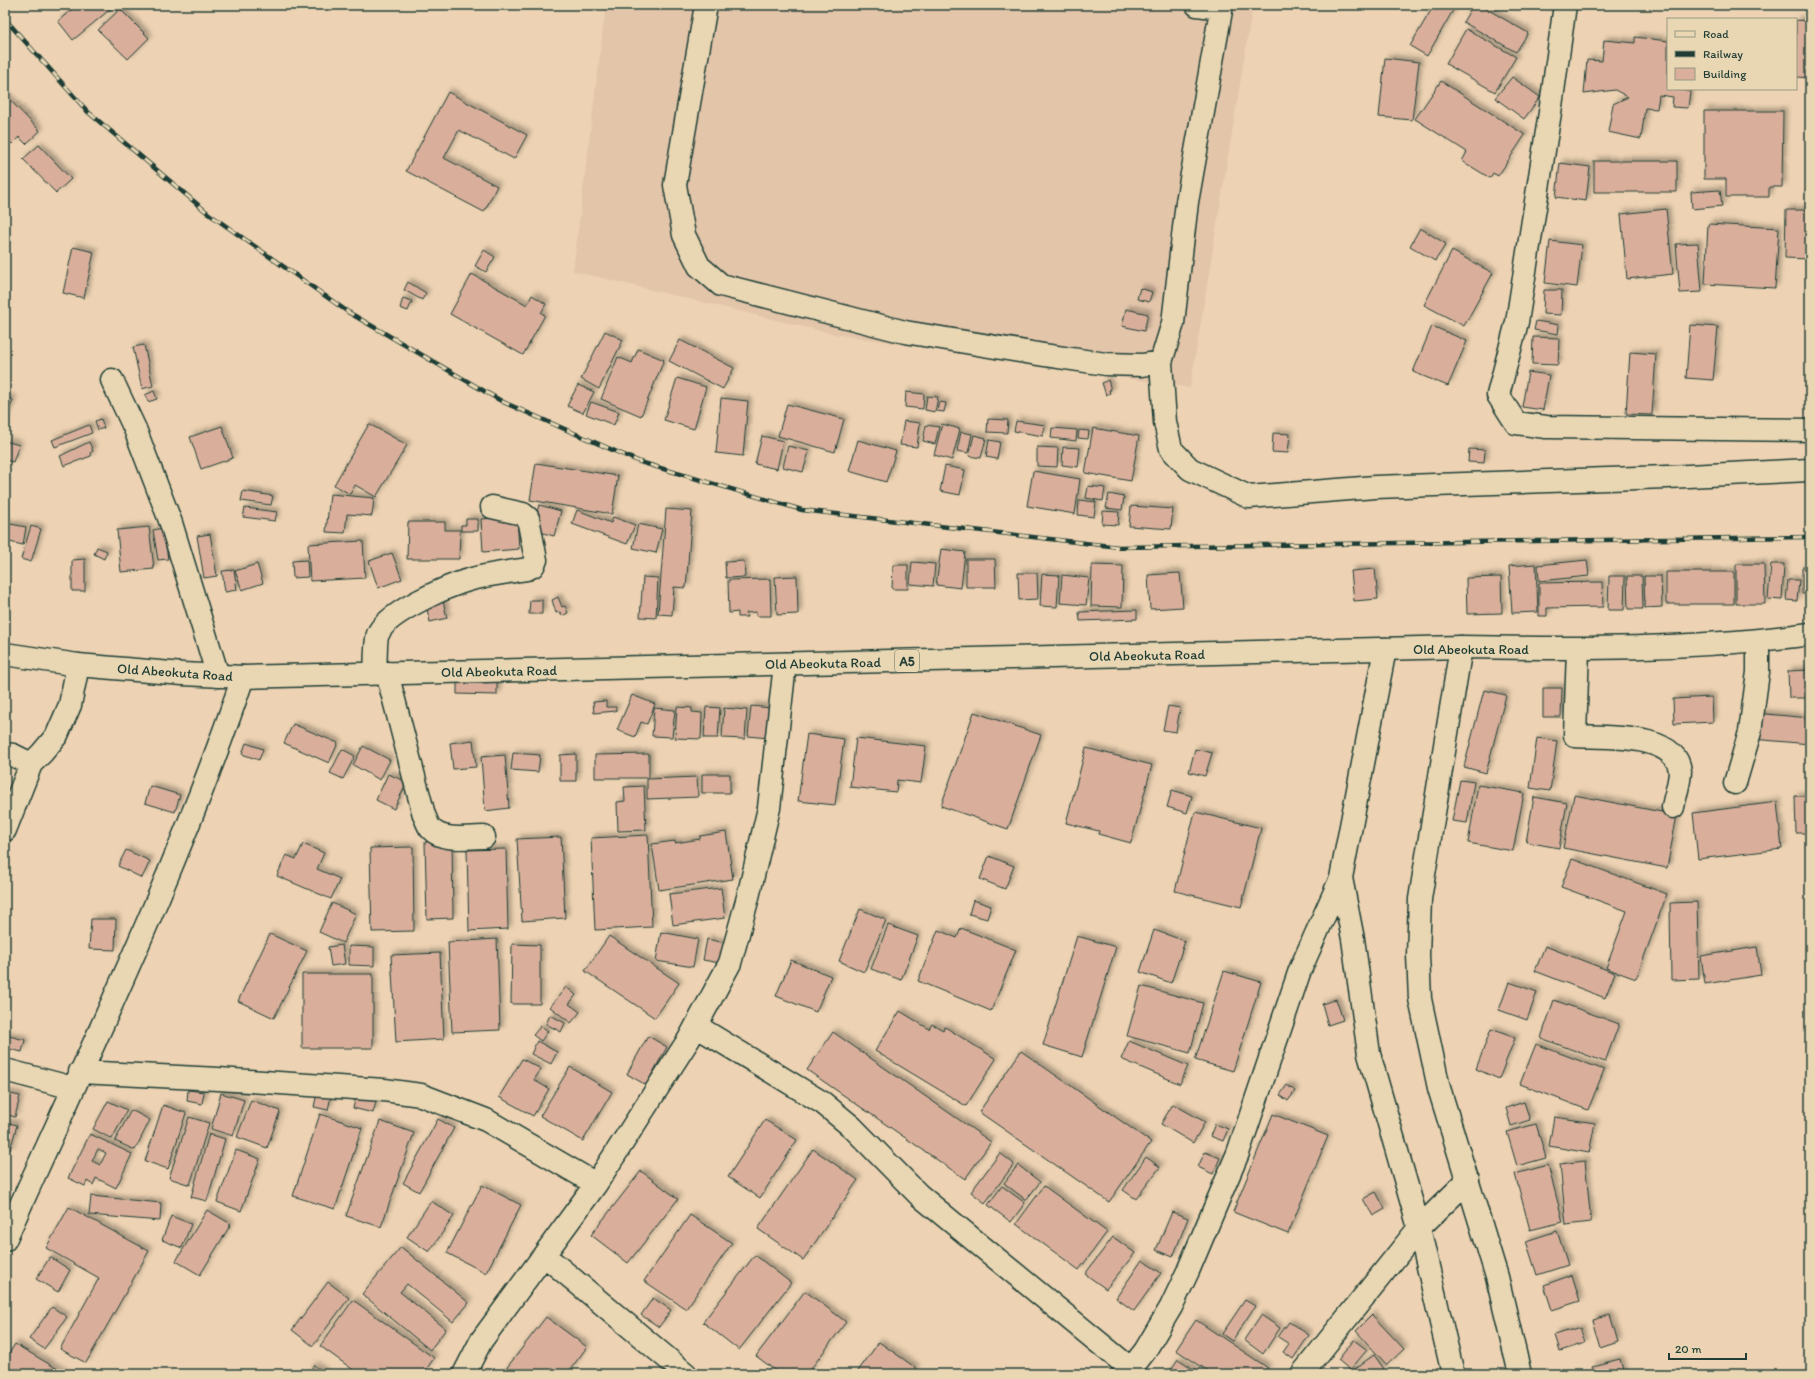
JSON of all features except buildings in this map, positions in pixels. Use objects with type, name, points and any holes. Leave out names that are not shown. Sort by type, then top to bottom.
[{"type":"main road","points":[[706,5],[675,185],[684,235],[698,266],[722,285],[905,332],[1106,364],[1142,365],[1161,362]]},
{"type":"main road","points":[[1197,5],[1221,7],[1187,202],[1172,323],[1161,362],[1165,422],[1171,449],[1190,469],[1249,497],[1374,487],[1667,477],[1810,470]]},
{"type":"main road","points":[[1565,5],[1551,106],[1517,322],[1498,395],[1516,423],[1546,427],[1810,430]]},
{"type":"main road","points":[[112,380],[134,429],[171,523],[218,676]]},
{"type":"main road","points":[[484,837],[440,836],[430,829],[424,815],[381,673],[377,634],[386,623],[397,614],[452,585],[474,579],[527,569],[533,566],[536,560],[528,518],[523,514],[492,507]]},
{"type":"main road","name":"Old Abeokuta Road","points":[[5,654],[78,665],[243,677],[1460,647],[1578,649],[1758,641],[1810,634]]},
{"type":"main road","points":[[1735,783],[1750,732],[1758,672],[1758,641]]},
{"type":"main road","points":[[1460,647],[1420,899],[1418,955],[1420,999],[1439,1088],[1498,1277],[1520,1374]]},
{"type":"main road","points":[[696,1026],[823,1103],[852,1127],[919,1195],[1129,1372],[1145,1351],[1171,1307],[1191,1264],[1238,1153],[1300,970],[1341,878],[1385,649]]},
{"type":"main road","points":[[1578,649],[1575,736],[1638,740],[1657,744],[1667,749],[1677,760],[1680,772],[1673,807]]},
{"type":"main road","points":[[464,1374],[481,1341],[596,1184],[696,1026],[730,963],[748,897],[769,808],[785,664]]},
{"type":"main road","points":[[5,830],[31,764],[57,735],[70,705],[78,665]]},
{"type":"main road","points":[[5,1240],[149,918],[218,751],[243,677]]},
{"type":"main road","points":[[5,754],[13,755],[31,764]]},
{"type":"main road","points":[[1341,878],[1353,939],[1369,1054],[1419,1228],[1453,1374]]},
{"type":"main road","points":[[5,1070],[76,1080],[226,1079],[384,1090],[421,1095],[486,1120],[596,1184]]},
{"type":"main road","points":[[1302,1374],[1419,1228],[1468,1180]]},
{"type":"main road","points":[[544,1255],[686,1374]]},
{"type":"shaded area","points":[[606,5],[1253,5],[1190,388],[834,334],[573,271]]},
{"type":"railway","points":[[5,19],[88,112],[209,214],[348,312],[503,402],[640,462],[802,510],[1119,547],[1810,537]]}]
